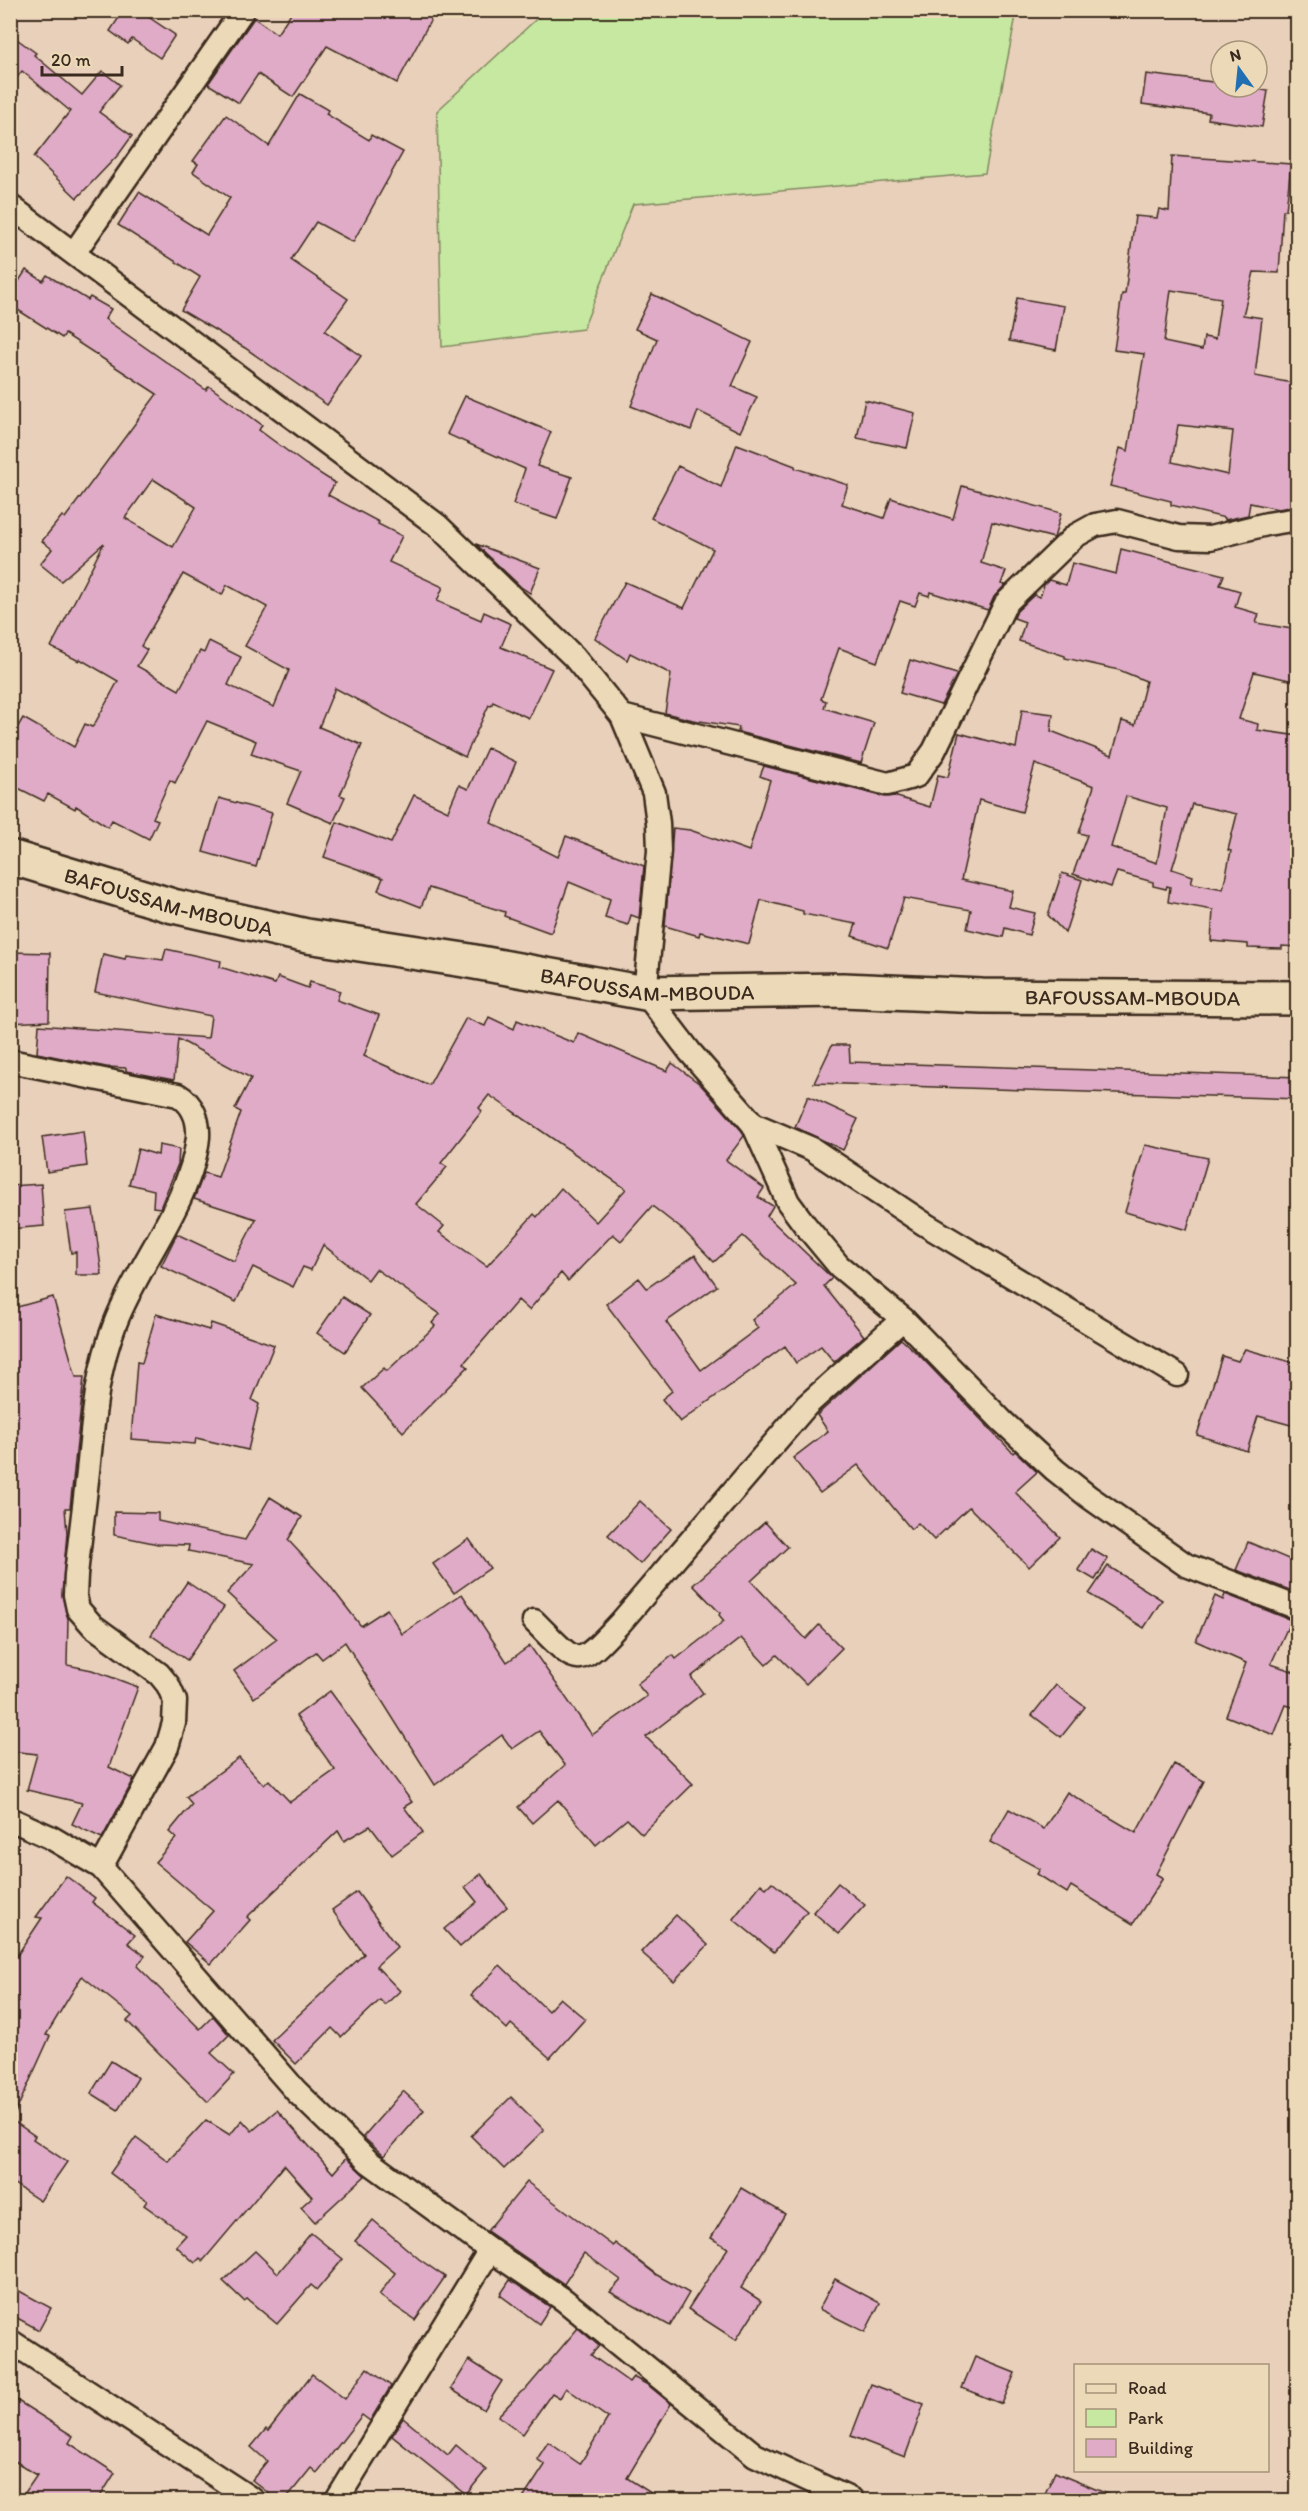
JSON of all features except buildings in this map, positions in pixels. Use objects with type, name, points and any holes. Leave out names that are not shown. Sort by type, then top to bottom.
[{"type":"highway","name":"BAFOUSSAM-MBOUDA","points":[[10,857],[173,906],[307,936],[464,960],[645,993],[843,990],[982,996],[1298,998]]},
{"type":"street","points":[[74,253],[243,10]]},
{"type":"street","points":[[10,206],[437,525],[574,657],[622,716],[654,793],[660,851],[645,993],[690,1052],[753,1124],[788,1202],[805,1225],[839,1266],[903,1319],[1002,1421],[1055,1470],[1097,1503],[1186,1565],[1298,1608]]},
{"type":"street","points":[[622,716],[888,784],[916,776],[934,751],[1006,603],[1075,536],[1095,525],[1117,521],[1179,537],[1210,538],[1298,519]]},
{"type":"street","points":[[10,1061],[178,1095],[188,1101],[196,1116],[198,1136],[189,1173],[157,1241],[133,1281],[114,1325],[97,1382],[76,1575],[75,1595],[78,1609],[93,1626],[159,1674],[168,1685],[175,1701],[174,1723],[167,1747],[101,1867]]},
{"type":"street","points":[[753,1124],[812,1149],[926,1225],[1177,1375]]},
{"type":"street","points":[[534,1621],[570,1657],[579,1658],[591,1653],[807,1405],[903,1319]]},
{"type":"street","points":[[10,1819],[50,1837],[101,1867],[296,2091],[369,2162],[490,2250],[564,2300],[755,2455],[852,2500]]},
{"type":"street","points":[[337,2500],[490,2250]]},
{"type":"street","points":[[10,2341],[254,2500]]},
{"type":"green space","points":[[545,11],[1017,11],[985,173],[633,204],[583,329],[442,347],[437,111]]}]
